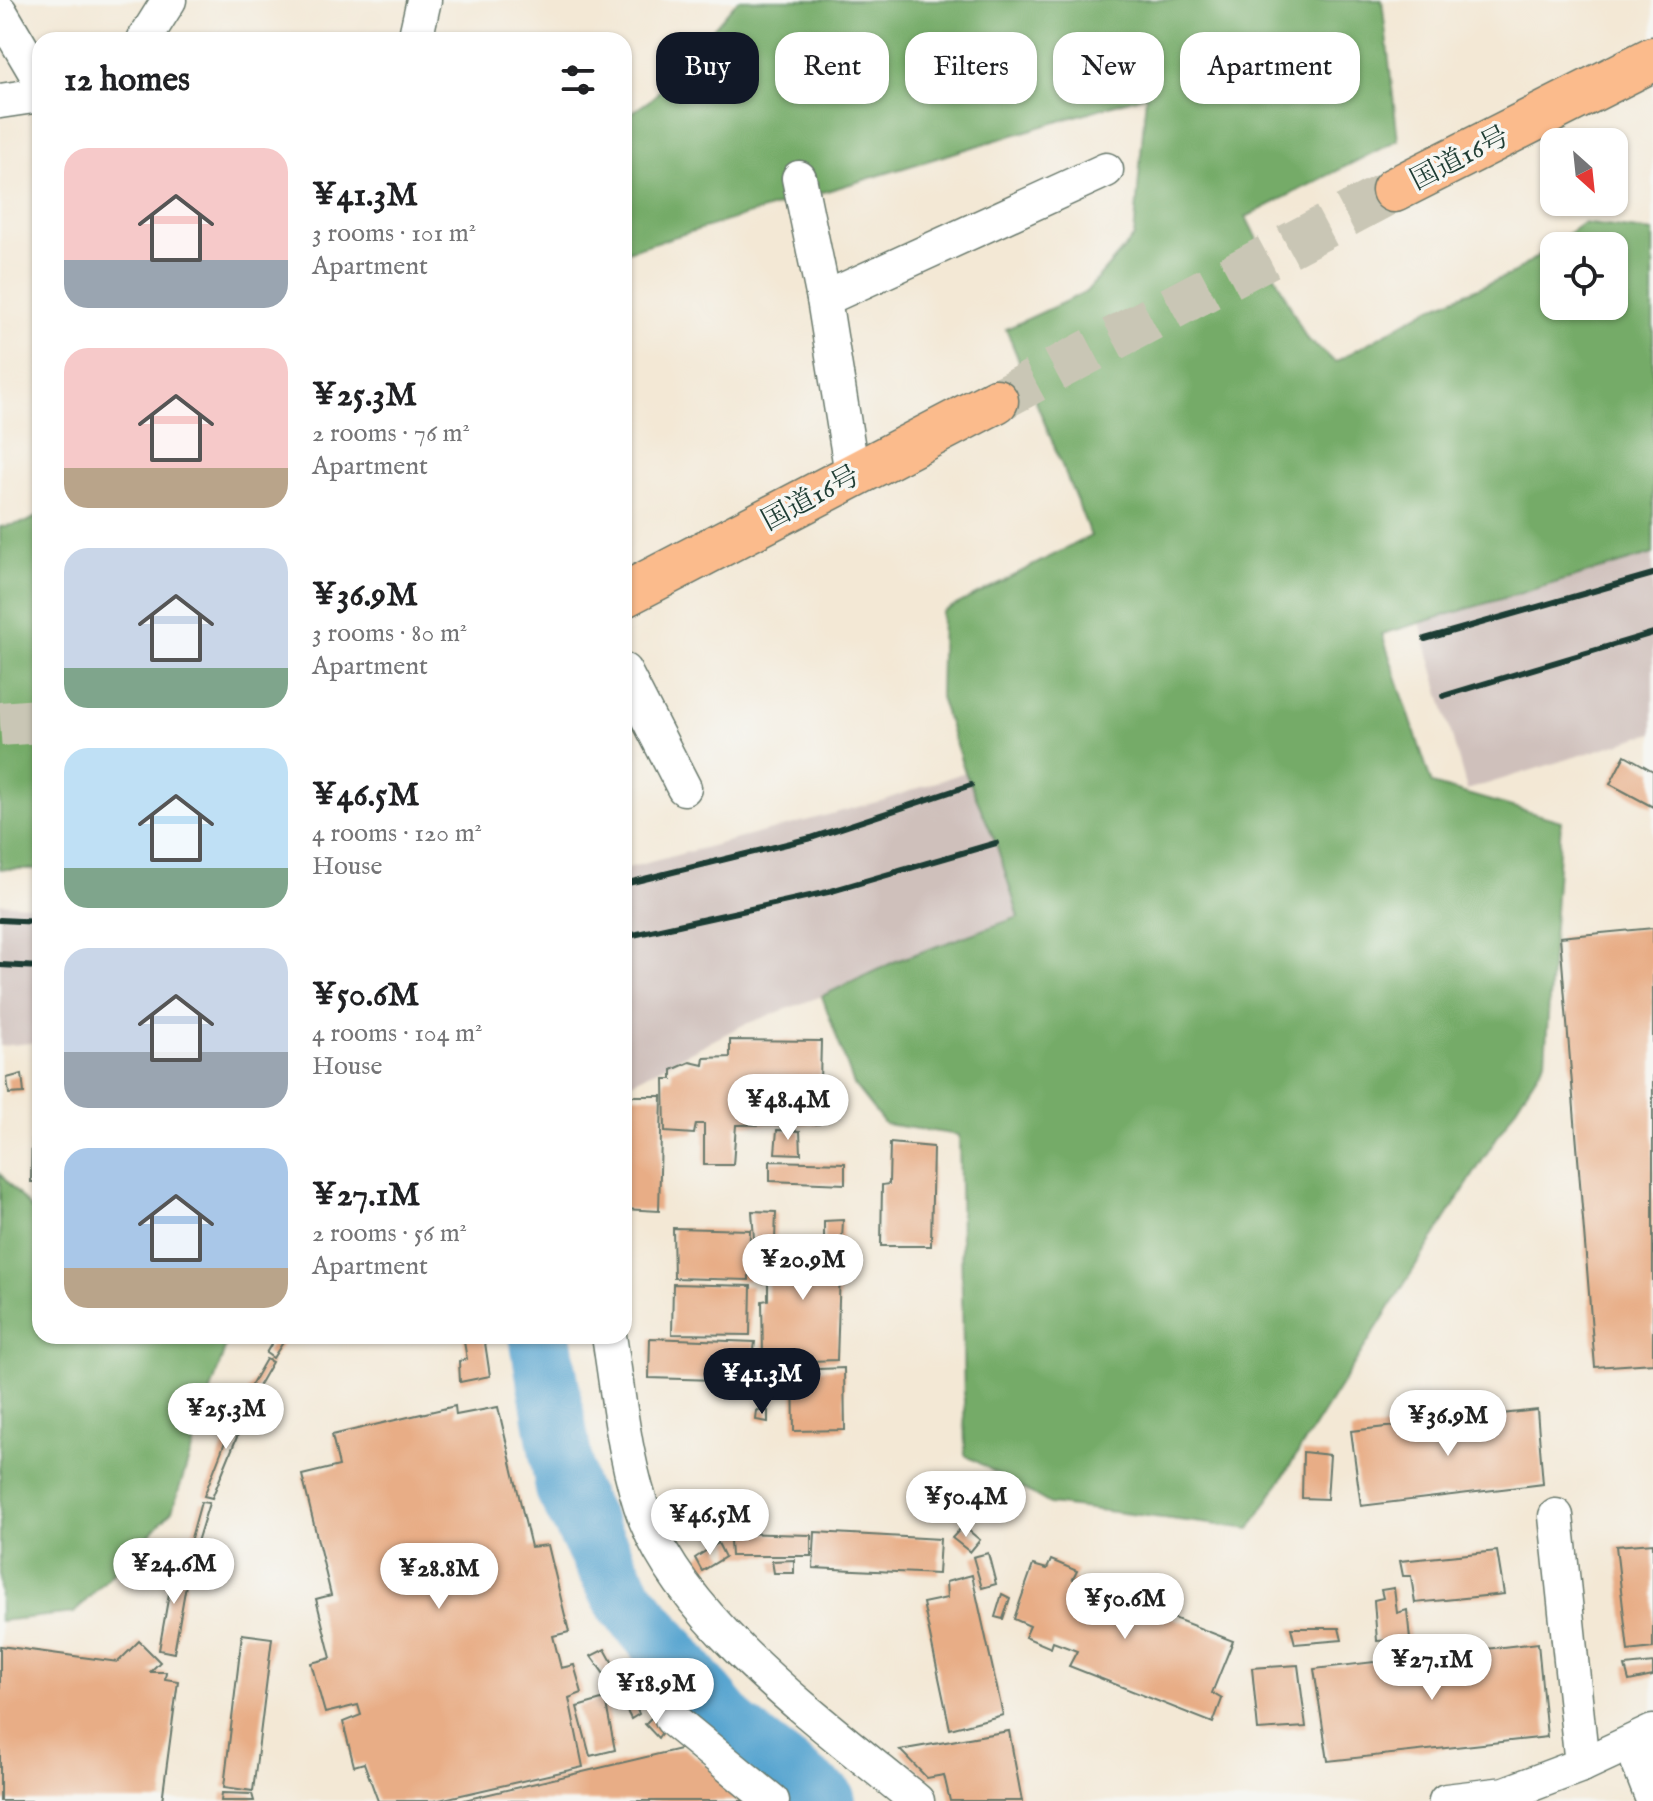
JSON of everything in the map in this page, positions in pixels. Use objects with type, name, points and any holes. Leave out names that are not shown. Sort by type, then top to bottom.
[{"type":"highway","name":"国道16号","points":[[1394,190],[1653,59]]},
{"type":"highway","name":"国道16号","points":[[632,591],[996,401]]},
{"type":"street","points":[[149,32],[169,0]]},
{"type":"street","points":[[417,32],[424,0]]},
{"type":"street","points":[[0,12],[32,66]]},
{"type":"street","points":[[0,101],[32,96]]},
{"type":"street","points":[[824,299],[1106,170]]},
{"type":"street","points":[[799,178],[824,299],[852,474]]},
{"type":"street","points":[[632,687],[684,788]]},
{"type":"street","points":[[610,1344],[631,1473],[647,1523],[691,1597],[758,1666],[917,1801]]},
{"type":"street","points":[[1556,1516],[1582,1765]]},
{"type":"street","points":[[672,1719],[772,1801]]},
{"type":"street","points":[[1446,1801],[1505,1794],[1642,1738],[1653,1800]]},
{"type":"shaded area","points":[[1653,554],[1653,733],[1467,790],[1420,622]]},
{"type":"shaded area","points":[[965,772],[996,843],[1019,917],[896,961],[822,996],[743,1025],[632,1082],[632,867],[884,800]]},
{"type":"shaded area","points":[[0,903],[32,905],[32,1043],[0,1046]]},
{"type":"green space","points":[[738,0],[1382,0],[1398,140],[1246,217],[1306,338],[1335,362],[1428,309],[1514,273],[1540,254],[1540,320],[1628,320],[1628,232],[1571,232],[1583,223],[1653,232],[1653,554],[1382,634],[1432,784],[1561,821],[1545,1061],[1250,1529],[1050,1504],[965,1455],[959,1135],[885,1124],[854,1085],[822,996],[896,961],[1019,917],[996,843],[965,772],[940,697],[942,612],[1091,536],[1006,329],[1086,292],[1134,237],[1145,104],[1164,104],[1164,32],[1053,32],[1053,104],[1116,104],[632,250],[632,112],[656,95],[656,104],[759,104],[759,32],[710,32]]},
{"type":"green space","points":[[32,519],[32,869],[0,869],[0,527]]},
{"type":"green space","points":[[0,1174],[32,1210],[32,1344],[226,1344],[172,1511],[74,1613],[0,1621]]},
{"type":"building","points":[[1625,755],[1653,771],[1653,807],[1610,784]]},
{"type":"building","points":[[1653,928],[1653,1363],[1595,1367],[1560,937]]},
{"type":"building","points":[[730,1040],[821,1041],[819,1124],[736,1125],[733,1165],[704,1165],[704,1124],[696,1124],[694,1134],[665,1132],[664,1079],[672,1079],[672,1070],[690,1062],[703,1065],[704,1058],[730,1057]]},
{"type":"building","points":[[22,1074],[24,1093],[9,1094],[7,1078]]},
{"type":"building","points":[[632,1096],[662,1096],[659,1211],[632,1209]]},
{"type":"building","points":[[777,1130],[800,1131],[801,1154],[775,1153]]},
{"type":"building","points":[[890,1143],[933,1147],[931,1246],[881,1246],[882,1185],[889,1184]]},
{"type":"building","points":[[770,1161],[845,1163],[845,1184],[770,1181]]},
{"type":"building","points":[[752,1211],[776,1212],[775,1240],[754,1239]]},
{"type":"building","points":[[843,1220],[842,1241],[824,1240],[824,1221]]},
{"type":"building","points":[[673,1228],[750,1230],[749,1280],[674,1278]]},
{"type":"building","points":[[793,1242],[841,1242],[837,1360],[811,1361],[810,1356],[763,1355],[762,1301],[768,1300],[768,1254],[793,1254]]},
{"type":"building","points":[[673,1284],[751,1286],[750,1335],[672,1334]]},
{"type":"building","points":[[650,1338],[755,1342],[750,1381],[649,1378]]},
{"type":"building","points":[[271,1344],[282,1344],[273,1358],[266,1353]]},
{"type":"building","points":[[464,1344],[485,1344],[490,1376],[460,1382],[459,1361],[467,1359]]},
{"type":"building","points":[[266,1359],[272,1362],[248,1404],[242,1401]]},
{"type":"building","points":[[844,1368],[845,1430],[794,1431],[793,1370]]},
{"type":"building","points":[[239,1406],[248,1410],[212,1498],[204,1496]]},
{"type":"building","points":[[455,1406],[456,1415],[498,1407],[531,1547],[548,1545],[569,1632],[553,1636],[561,1668],[574,1665],[582,1693],[569,1698],[583,1767],[435,1801],[378,1801],[364,1763],[354,1766],[343,1722],[361,1715],[358,1705],[325,1713],[311,1663],[331,1658],[316,1599],[331,1595],[302,1475],[339,1466],[332,1435]]},
{"type":"building","points":[[757,1410],[768,1411],[768,1422],[756,1420]]},
{"type":"building","points":[[1537,1410],[1543,1484],[1361,1506],[1351,1431]]},
{"type":"building","points":[[1303,1452],[1330,1455],[1327,1499],[1302,1498]]},
{"type":"building","points":[[201,1502],[209,1503],[192,1558],[186,1556]]},
{"type":"building","points":[[963,1526],[980,1540],[970,1552],[952,1538]]},
{"type":"building","points":[[815,1532],[940,1539],[938,1574],[813,1568]]},
{"type":"building","points":[[739,1533],[811,1535],[811,1556],[731,1556],[730,1541]]},
{"type":"building","points":[[718,1543],[725,1557],[702,1571],[695,1558]]},
{"type":"building","points":[[1653,1543],[1653,1648],[1628,1651],[1616,1546]]},
{"type":"building","points":[[1497,1551],[1504,1594],[1415,1603],[1411,1576],[1403,1576],[1400,1561]]},
{"type":"building","points":[[988,1553],[996,1584],[982,1588],[973,1557]]},
{"type":"building","points":[[175,1560],[190,1562],[174,1653],[159,1650]]},
{"type":"building","points":[[794,1560],[794,1573],[774,1573],[772,1561]]},
{"type":"building","points":[[1051,1560],[1077,1571],[1073,1579],[1233,1641],[1212,1693],[1222,1699],[1213,1723],[1069,1666],[1077,1651],[1053,1642],[1051,1648],[1025,1637],[1030,1626],[1014,1619],[1033,1565],[1047,1569]]},
{"type":"building","points":[[972,1575],[1003,1715],[950,1729],[923,1603],[947,1598],[946,1582]]},
{"type":"building","points":[[1394,1588],[1397,1613],[1407,1610],[1410,1639],[1377,1641],[1374,1600],[1383,1598],[1381,1590]]},
{"type":"building","points":[[1002,1594],[1010,1598],[1003,1619],[995,1617]]},
{"type":"building","points":[[1291,1628],[1339,1628],[1342,1640],[1295,1644]]},
{"type":"building","points":[[242,1634],[272,1638],[253,1791],[224,1787]]},
{"type":"building","points":[[139,1641],[160,1662],[150,1672],[166,1672],[165,1679],[178,1681],[162,1801],[0,1801],[0,1646],[118,1662]]},
{"type":"building","points":[[1538,1643],[1547,1737],[1328,1761],[1314,1669]]},
{"type":"building","points":[[605,1649],[621,1678],[612,1685],[591,1656]]},
{"type":"building","points":[[1653,1663],[1653,1676],[1629,1681],[1625,1666]]},
{"type":"building","points":[[1298,1665],[1306,1727],[1258,1730],[1252,1668]]},
{"type":"building","points":[[624,1685],[633,1700],[624,1706],[616,1691]]},
{"type":"building","points":[[605,1699],[615,1750],[590,1756],[577,1707]]},
{"type":"building","points":[[635,1706],[639,1714],[631,1719],[627,1711]]},
{"type":"building","points":[[654,1715],[666,1726],[658,1738],[645,1724]]},
{"type":"building","points":[[1009,1731],[1022,1801],[950,1801],[944,1775],[927,1778],[900,1750]]},
{"type":"building","points":[[684,1748],[752,1801],[464,1801],[464,1800]]},
{"type":"building","points":[[222,1793],[252,1794],[254,1801],[221,1801]]},
{"type":"waterway","points":[[541,1344],[566,1488],[624,1599],[733,1731],[825,1801]]},
{"type":"tunnel","points":[[996,401],[1394,190]]},
{"type":"tunnel","points":[[0,724],[32,722]]},
{"type":"railway","points":[[1425,639],[1653,574]]},
{"type":"railway","points":[[1443,696],[1653,633]]},
{"type":"railway","points":[[632,882],[811,838],[971,785]]},
{"type":"railway","points":[[632,935],[828,892],[996,843]]},
{"type":"railway","points":[[0,920],[32,922]]},
{"type":"railway","points":[[0,965],[32,967]]}]
